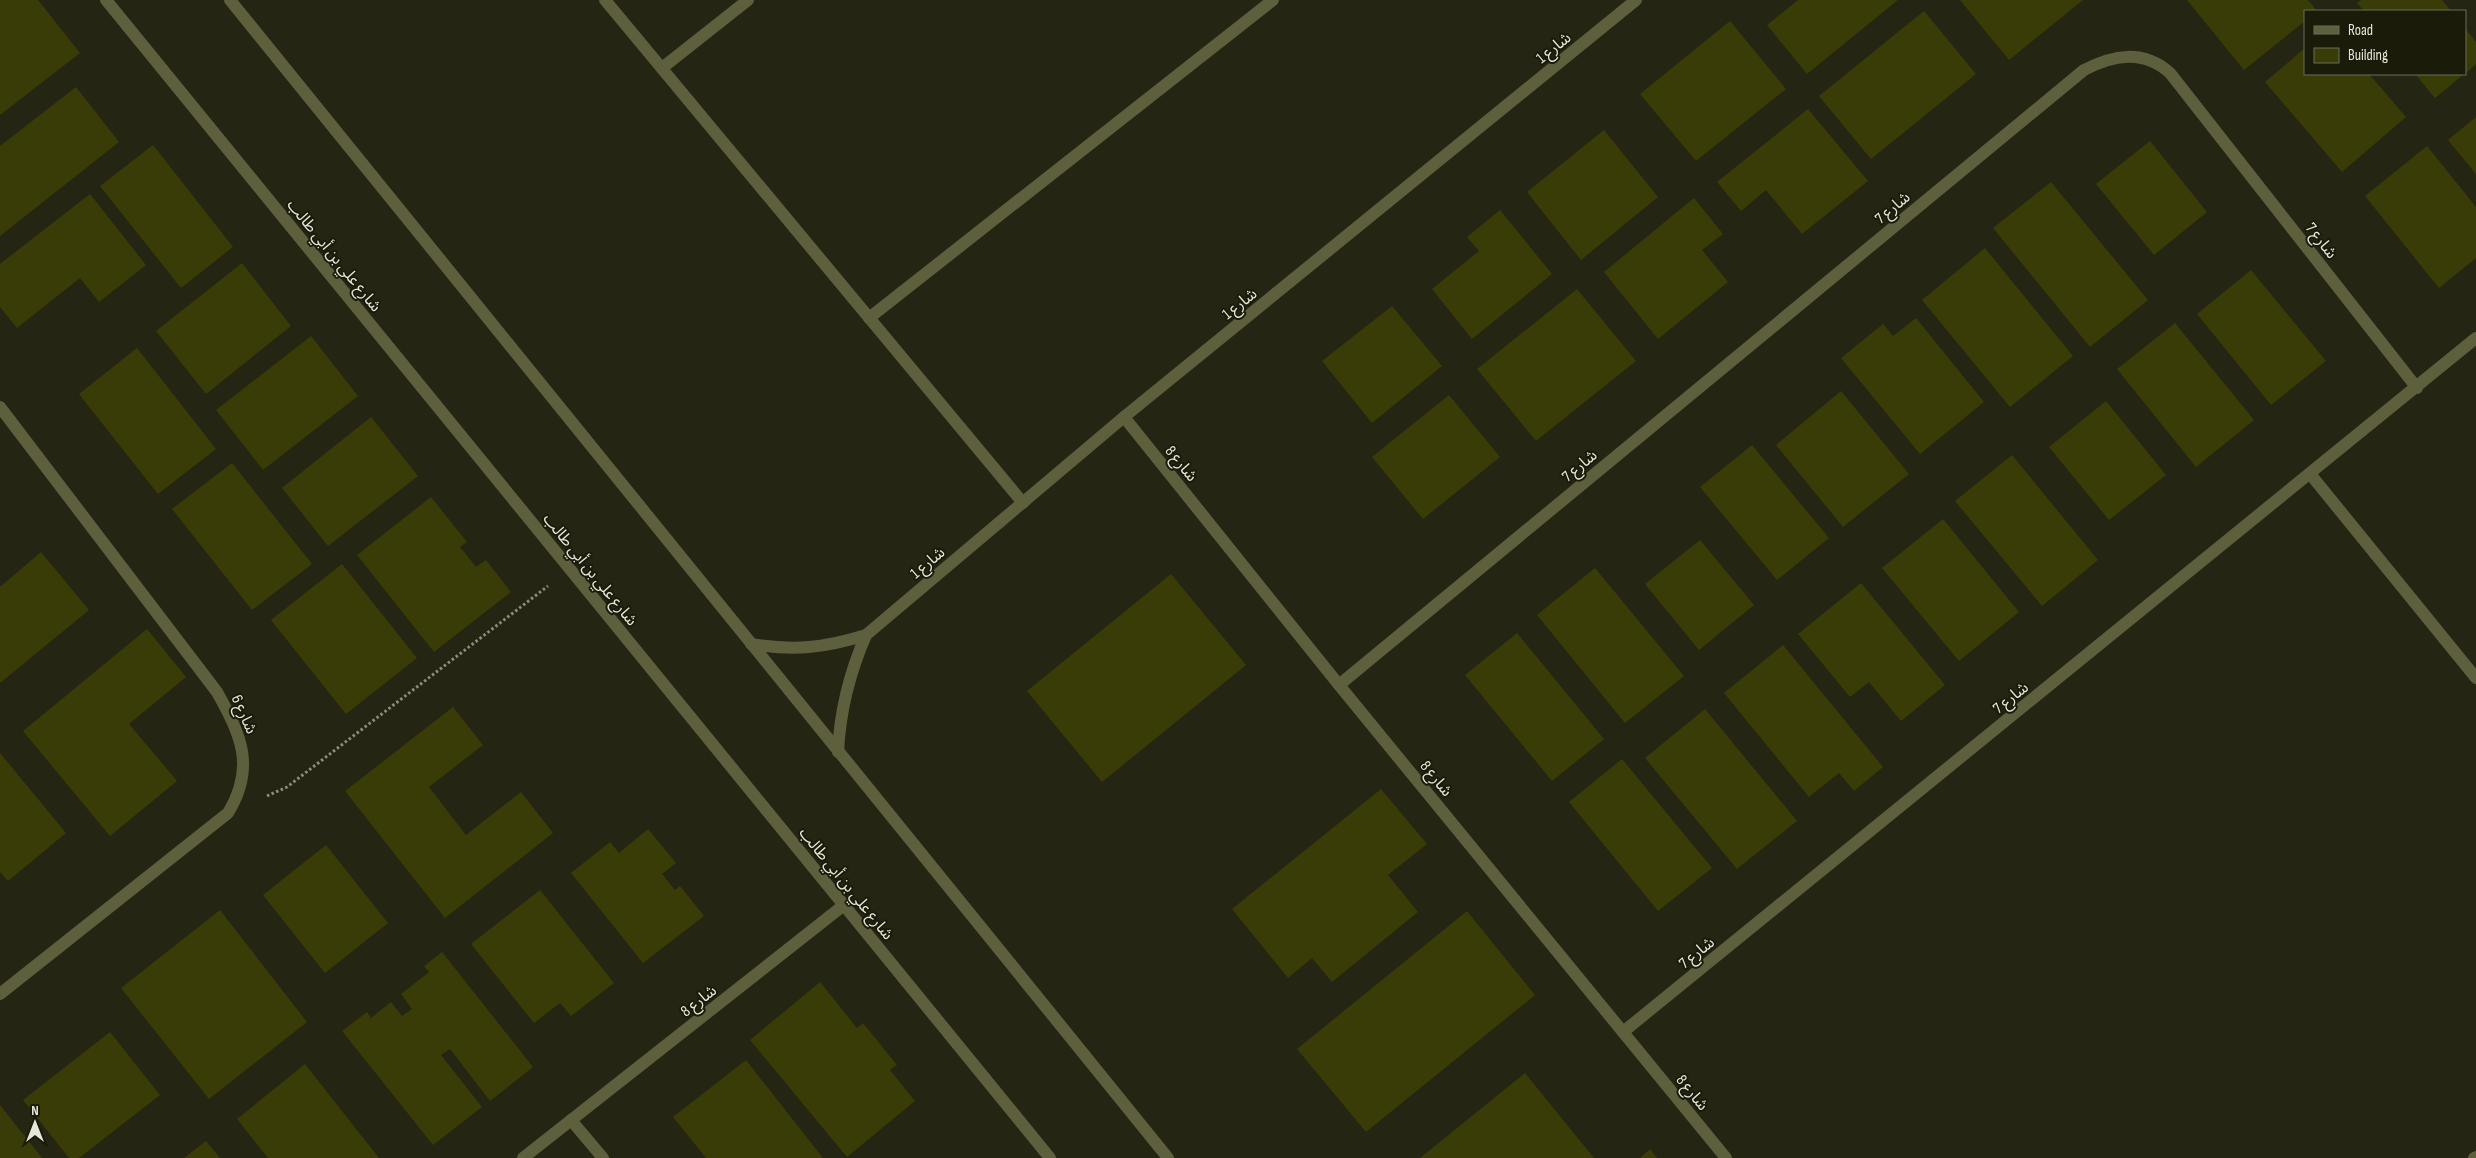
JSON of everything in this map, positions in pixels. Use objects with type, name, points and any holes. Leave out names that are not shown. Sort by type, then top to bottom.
[{"type":"street","name":"شارع علي بن أبي طالب","points":[[106,0],[1050,1158]]},
{"type":"street","points":[[230,0],[1166,1156]]},
{"type":"street","points":[[605,0],[1023,503]]},
{"type":"street","points":[[662,68],[748,0]]},
{"type":"street","points":[[869,318],[1273,0]]},
{"type":"street","name":"شارع 1","points":[[751,644],[780,648],[809,648],[838,644],[866,635],[1124,417],[1636,0]]},
{"type":"street","name":"شارع 7","points":[[1339,685],[2076,76],[2096,63],[2114,57],[2145,58],[2159,63],[2170,73],[2417,388]]},
{"type":"street","name":"شارع 7","points":[[1624,1032],[2417,388],[2476,338]]},
{"type":"street","name":"شارع 6","points":[[0,407],[217,692],[237,732],[244,768],[242,785],[228,813],[0,994]]},
{"type":"street","name":"شارع 8","points":[[1124,417],[1339,685],[1726,1158]]},
{"type":"street","points":[[2311,474],[2476,678]]},
{"type":"street","name":"شارع 1","points":[[838,752],[840,721],[845,692],[866,635]]},
{"type":"street","name":"شارع 8","points":[[523,1158],[844,905]]},
{"type":"street","points":[[571,1120],[603,1158]]},
{"type":"path","points":[[228,813],[287,787],[570,569]]},
{"type":"building","points":[[0,0],[38,0],[80,53],[0,115]]},
{"type":"building","points":[[1798,0],[1898,0],[1807,74],[1767,25]]},
{"type":"building","points":[[1960,0],[2083,0],[2009,60]]},
{"type":"building","points":[[2187,0],[2308,0],[2316,10],[2304,10],[2304,22],[2244,70]]},
{"type":"building","points":[[2361,0],[2442,0],[2450,10],[2363,10],[2357,3]]},
{"type":"building","points":[[1924,11],[1976,74],[1871,159],[1819,96]]},
{"type":"building","points":[[1730,21],[1786,89],[1696,161],[1640,94]]},
{"type":"building","points":[[2466,29],[2476,42],[2476,64],[2466,73]]},
{"type":"building","points":[[2304,49],[2304,75],[2370,75],[2406,117],[2342,172],[2265,82]]},
{"type":"building","points":[[2416,75],[2463,75],[2435,98]]},
{"type":"building","points":[[76,87],[119,142],[0,236],[0,146]]},
{"type":"building","points":[[1808,109],[1868,181],[1802,234],[1766,190],[1741,211],[1717,182]]},
{"type":"building","points":[[2476,117],[2476,174],[2448,140]]},
{"type":"building","points":[[1604,130],[1658,197],[1581,260],[1527,192]]},
{"type":"building","points":[[2150,141],[2207,212],[2154,255],[2096,184]]},
{"type":"building","points":[[153,145],[233,247],[181,288],[100,186]]},
{"type":"building","points":[[2427,146],[2476,207],[2476,258],[2439,288],[2365,196]]},
{"type":"building","points":[[2051,182],[2148,300],[2090,347],[1993,228]]},
{"type":"building","points":[[90,194],[146,265],[99,302],[80,278],[17,328],[0,307],[0,264]]},
{"type":"building","points":[[1694,198],[1723,234],[1702,250],[1728,282],[1658,339],[1604,272]]},
{"type":"building","points":[[1500,210],[1552,274],[1472,339],[1432,289],[1479,251],[1467,237]]},
{"type":"building","points":[[1985,248],[2073,356],[2010,407],[1922,300]]},
{"type":"building","points":[[242,263],[291,326],[206,394],[156,331]]},
{"type":"building","points":[[2251,270],[2326,361],[2271,405],[2197,314]]},
{"type":"building","points":[[1577,289],[1636,361],[1536,441],[1477,369]]},
{"type":"building","points":[[1392,306],[1442,366],[1372,423],[1322,361]]},
{"type":"building","points":[[1916,318],[1984,402],[1920,454],[1841,358],[1883,324],[1893,336]]},
{"type":"building","points":[[2175,323],[2254,420],[2196,467],[2117,369]]},
{"type":"building","points":[[311,336],[358,396],[263,470],[216,410]]},
{"type":"building","points":[[137,348],[216,449],[158,494],[79,394]]},
{"type":"building","points":[[1841,391],[1909,474],[1843,527],[1776,445]]},
{"type":"building","points":[[1449,395],[1500,457],[1423,519],[1372,457]]},
{"type":"building","points":[[2106,401],[2166,475],[2109,520],[2049,447]]},
{"type":"building","points":[[371,417],[418,476],[328,546],[282,488]]},
{"type":"building","points":[[1752,445],[1829,538],[1777,580],[1700,487]]},
{"type":"building","points":[[2012,455],[2098,560],[2042,606],[1955,501]]},
{"type":"building","points":[[232,463],[312,564],[252,610],[172,509]]},
{"type":"building","points":[[431,497],[467,542],[460,547],[476,567],[486,560],[511,592],[434,652],[357,555]]},
{"type":"building","points":[[1943,519],[2019,612],[1959,661],[1882,568]]},
{"type":"building","points":[[1700,540],[1754,605],[1699,650],[1645,584]]},
{"type":"building","points":[[41,552],[89,610],[0,683],[0,587]]},
{"type":"building","points":[[342,564],[417,658],[346,714],[271,620]]},
{"type":"building","points":[[1595,568],[1684,676],[1625,723],[1537,615]]},
{"type":"building","points":[[1171,574],[1246,665],[1102,782],[1027,691]]},
{"type":"building","points":[[1861,583],[1945,685],[1901,721],[1869,682],[1850,697],[1798,634]]},
{"type":"building","points":[[147,629],[186,677],[129,724],[177,781],[110,836],[23,731]]},
{"type":"building","points":[[1517,633],[1604,739],[1552,781],[1465,675]]},
{"type":"building","points":[[1783,645],[1883,767],[1854,791],[1839,773],[1809,797],[1724,693]]},
{"type":"building","points":[[453,707],[483,745],[429,787],[466,835],[521,792],[553,833],[445,918],[345,791]]},
{"type":"building","points":[[1705,709],[1797,821],[1737,869],[1645,758]]},
{"type":"building","points":[[0,753],[66,833],[8,881],[0,872]]},
{"type":"building","points":[[1622,759],[1712,868],[1658,911],[1569,802]]},
{"type":"building","points":[[1381,789],[1427,844],[1388,875],[1418,912],[1332,982],[1312,958],[1288,978],[1232,909]]},
{"type":"building","points":[[648,829],[676,863],[662,874],[675,890],[680,886],[704,916],[643,963],[571,873],[610,842],[619,853]]},
{"type":"building","points":[[326,845],[388,923],[325,973],[263,895]]},
{"type":"building","points":[[540,890],[614,983],[571,1016],[560,1003],[534,1023],[471,944]]},
{"type":"building","points":[[220,910],[307,1022],[209,1099],[121,988]]},
{"type":"building","points":[[1467,911],[1535,995],[1366,1132],[1297,1049]]},
{"type":"building","points":[[442,952],[533,1067],[490,1101],[450,1049],[441,1055],[482,1107],[433,1145],[342,1031],[367,1012],[371,1018],[391,1002],[402,1016],[412,1009],[401,994],[429,972],[424,966]]},
{"type":"building","points":[[820,982],[857,1028],[863,1023],[897,1065],[890,1070],[915,1101],[847,1157],[750,1040]]},
{"type":"building","points":[[110,1032],[160,1095],[79,1158],[69,1158],[23,1100]]},
{"type":"building","points":[[746,1060],[823,1158],[706,1158],[673,1117]]},
{"type":"building","points":[[305,1064],[379,1158],[268,1158],[237,1119]]},
{"type":"building","points":[[1525,1073],[1594,1158],[1420,1158]]},
{"type":"building","points":[[0,1105],[42,1158],[0,1158]]},
{"type":"building","points":[[206,1141],[220,1158],[184,1158]]},
{"type":"building","points":[[1650,1149],[1657,1158],[1640,1158]]}]
